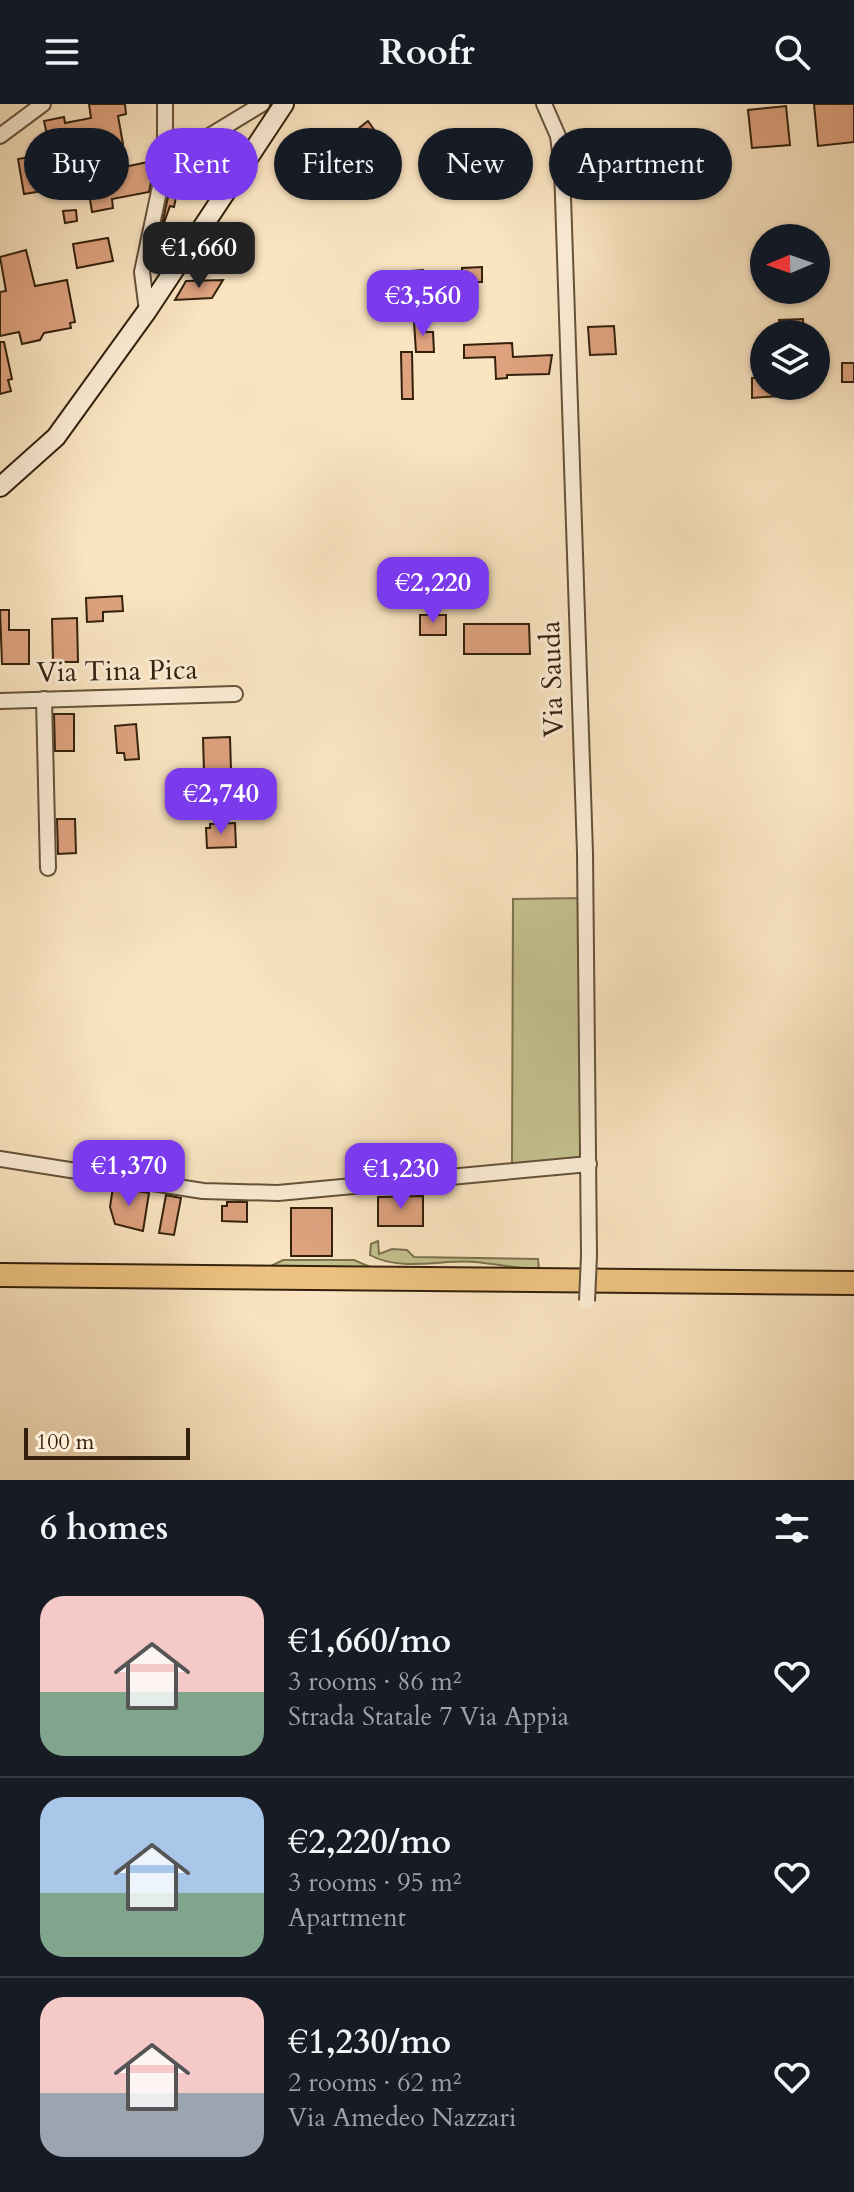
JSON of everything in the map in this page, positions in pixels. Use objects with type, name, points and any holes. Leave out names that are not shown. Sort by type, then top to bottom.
[{"type":"highway","points":[[0,1275],[854,1283]]},
{"type":"main road","points":[[0,487],[56,437],[147,311],[284,104]]},
{"type":"street","points":[[0,136],[43,104]]},
{"type":"street","points":[[165,104],[165,128]]},
{"type":"street","points":[[223,128],[262,104]]},
{"type":"street","name":"Via Sauda","points":[[544,104],[558,136],[562,167],[585,853],[589,1164],[587,1301]]},
{"type":"street","points":[[147,311],[142,272],[157,200]]},
{"type":"street","name":"Via Tina Pica","points":[[0,701],[235,694]]},
{"type":"street","points":[[44,699],[48,868]]},
{"type":"street","points":[[0,1159],[203,1191],[278,1193],[589,1164]]},
{"type":"shaded area","points":[[583,898],[585,1154],[581,1158],[512,1164],[513,899]]},
{"type":"shaded area","points":[[378,1241],[379,1254],[392,1249],[407,1250],[414,1257],[538,1259],[539,1269],[476,1262],[395,1263],[370,1255],[371,1244]]},
{"type":"shaded area","points":[[283,1260],[354,1260],[370,1267],[269,1267]]},
{"type":"building","points":[[89,104],[125,104],[126,114],[118,116],[120,128],[46,128],[44,121],[64,117],[65,123],[91,118]]},
{"type":"building","points":[[814,104],[854,104],[854,142],[818,146]]},
{"type":"building","points":[[786,106],[790,145],[752,148],[748,110]]},
{"type":"building","points":[[368,121],[373,128],[359,128]]},
{"type":"building","points":[[24,158],[24,194],[18,159]]},
{"type":"building","points":[[145,163],[145,193],[129,196],[129,166]]},
{"type":"building","points":[[90,200],[112,200],[113,208],[92,212]]},
{"type":"building","points":[[167,200],[175,200],[174,207],[170,206],[160,234]]},
{"type":"building","points":[[76,210],[77,221],[65,223],[63,211]]},
{"type":"building","points":[[108,238],[113,261],[77,268],[73,244]]},
{"type":"building","points":[[26,250],[35,286],[67,280],[75,322],[70,323],[71,328],[44,333],[40,340],[22,344],[19,332],[0,336],[0,292],[6,291],[0,257]]},
{"type":"building","points":[[482,267],[482,282],[462,282],[462,268]]},
{"type":"building","points":[[423,270],[424,296],[413,296],[412,271]]},
{"type":"building","points":[[223,280],[212,298],[175,300],[186,281]]},
{"type":"building","points":[[414,322],[426,322],[426,332],[433,332],[434,352],[416,352]]},
{"type":"building","points":[[614,326],[616,354],[590,355],[588,327]]},
{"type":"building","points":[[0,342],[4,342],[12,379],[8,380],[11,391],[0,394]]},
{"type":"building","points":[[512,343],[513,357],[552,355],[549,374],[507,375],[507,378],[496,379],[495,357],[464,358],[464,345]]},
{"type":"building","points":[[401,352],[412,352],[413,399],[402,399]]},
{"type":"building","points":[[842,363],[854,363],[854,382],[842,382]]},
{"type":"building","points":[[122,596],[123,611],[103,612],[103,621],[87,622],[86,598]]},
{"type":"building","points":[[0,610],[9,610],[9,630],[29,630],[29,664],[2,664]]},
{"type":"building","points":[[420,615],[446,615],[446,635],[420,635]]},
{"type":"building","points":[[77,618],[78,662],[53,662],[52,619]]},
{"type":"building","points":[[464,624],[529,624],[530,654],[464,654]]},
{"type":"building","points":[[54,714],[74,714],[74,751],[55,751]]},
{"type":"building","points":[[136,724],[139,759],[125,760],[124,753],[117,753],[115,726]]},
{"type":"building","points":[[230,737],[232,805],[205,806],[203,738]]},
{"type":"building","points":[[57,819],[75,819],[76,853],[58,854]]},
{"type":"building","points":[[235,823],[236,847],[207,848],[206,828],[210,828],[210,824]]},
{"type":"building","points":[[113,1187],[149,1193],[143,1231],[115,1224],[110,1207]]},
{"type":"building","points":[[166,1195],[181,1198],[174,1235],[159,1233]]},
{"type":"building","points":[[423,1196],[423,1226],[378,1226],[378,1197]]},
{"type":"building","points":[[227,1202],[247,1202],[247,1222],[222,1221],[222,1206],[227,1206]]},
{"type":"building","points":[[291,1208],[332,1208],[332,1256],[291,1256]]}]
